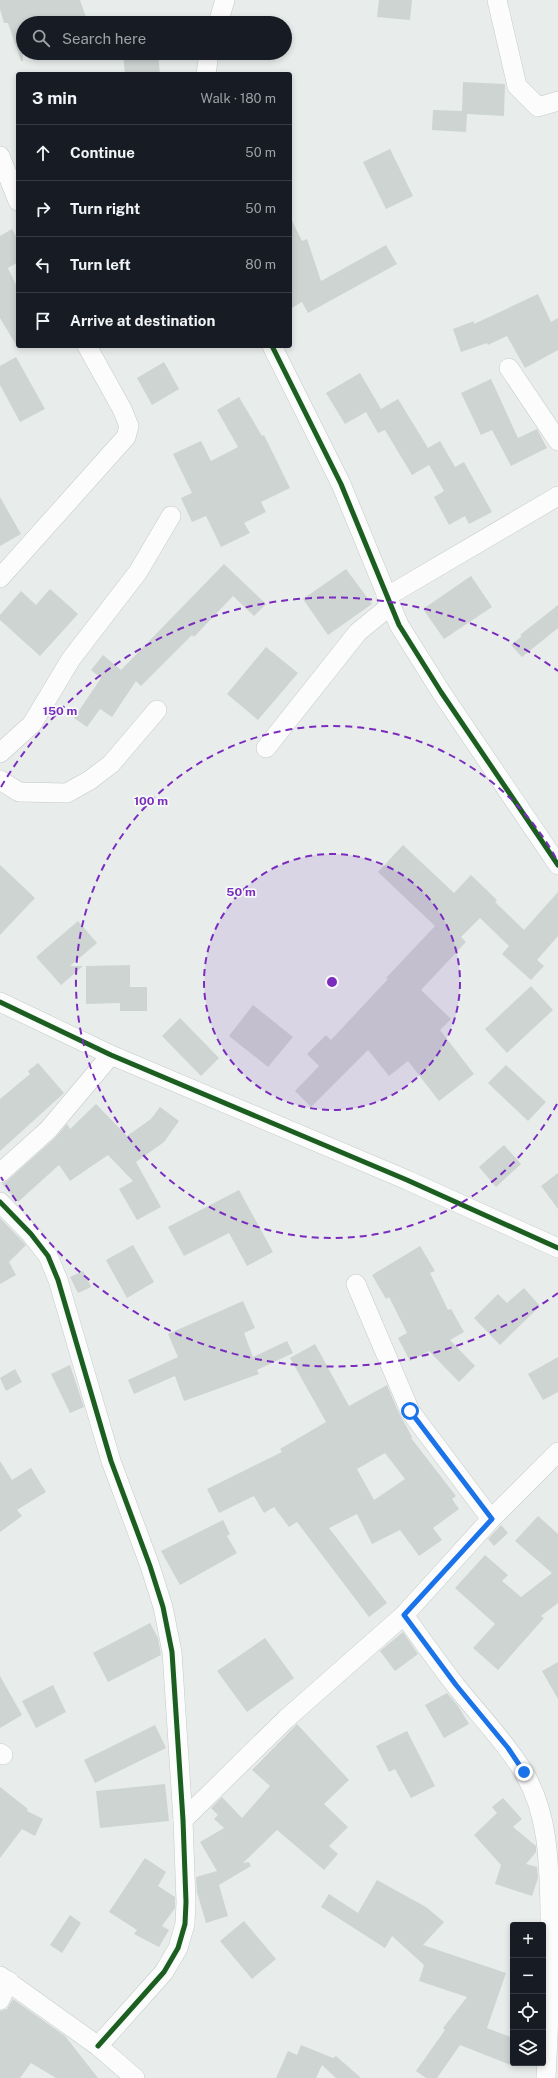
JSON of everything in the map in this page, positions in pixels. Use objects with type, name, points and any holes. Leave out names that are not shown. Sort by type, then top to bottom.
[{"type":"street","points":[[220,16],[225,0]]},
{"type":"street","points":[[497,0],[517,86],[538,107],[558,101]]},
{"type":"street","points":[[206,72],[207,60]]},
{"type":"street","points":[[0,156],[16,196]]},
{"type":"street","points":[[0,578],[126,437],[128,426],[122,409],[88,348]]},
{"type":"street","points":[[273,348],[341,484],[388,602],[399,625],[440,692],[558,865]]},
{"type":"street","points":[[509,368],[558,440]]},
{"type":"street","points":[[266,748],[358,632],[388,602],[558,496]]},
{"type":"street","points":[[0,753],[32,724],[71,659],[138,572],[171,516]]},
{"type":"street","points":[[0,780],[19,792],[67,793],[90,780],[111,764],[157,710]]},
{"type":"street","points":[[0,1002],[111,1055],[407,1180],[558,1248]]},
{"type":"street","points":[[0,1173],[48,1130],[111,1055]]},
{"type":"street","points":[[0,1202],[31,1234],[48,1256],[58,1280],[111,1461],[150,1566],[163,1607],[172,1652],[183,1820],[186,1902],[185,1924],[178,1948],[164,1972],[98,2046]]},
{"type":"street","points":[[356,1284],[410,1411],[492,1519]]},
{"type":"street","points":[[183,1820],[286,1719],[404,1615],[492,1519],[558,1452]]},
{"type":"street","points":[[404,1615],[456,1685],[508,1748],[524,1772],[536,1798],[547,1843],[555,1964],[546,2078]]},
{"type":"street","points":[[0,2000],[5,1978],[98,2046],[134,2078]]},
{"type":"building","points":[[0,0],[80,0],[86,16],[16,16],[16,46],[8,23],[4,23],[0,9]]},
{"type":"building","points":[[379,0],[412,0],[410,20],[377,17]]},
{"type":"building","points":[[124,60],[159,60],[160,72],[125,72]]},
{"type":"building","points":[[463,82],[505,84],[504,116],[467,114],[466,132],[432,130],[433,110],[462,111]]},
{"type":"building","points":[[390,149],[413,196],[386,209],[363,162]]},
{"type":"building","points":[[292,221],[302,241],[307,239],[321,281],[386,245],[397,264],[308,313],[302,302],[292,308]]},
{"type":"building","points":[[12,229],[16,236],[16,263],[8,268],[16,285],[16,345],[0,318],[0,236]]},
{"type":"building","points":[[538,294],[551,322],[558,318],[558,350],[525,368],[507,336],[488,345],[487,343],[461,352],[453,329],[474,321],[474,324]]},
{"type":"building","points":[[16,357],[45,409],[20,422],[0,385],[0,366]]},
{"type":"building","points":[[164,362],[179,389],[152,405],[137,378]]},
{"type":"building","points":[[360,373],[381,409],[398,399],[428,448],[440,441],[455,467],[464,462],[492,512],[469,524],[465,516],[449,525],[434,497],[444,491],[429,465],[412,475],[385,430],[378,433],[366,412],[345,424],[326,393]]},
{"type":"building","points":[[491,379],[518,438],[537,429],[547,448],[511,466],[492,430],[481,435],[461,393]]},
{"type":"building","points":[[239,397],[262,436],[264,435],[290,488],[261,502],[266,512],[244,523],[250,533],[221,547],[206,516],[192,522],[181,498],[192,493],[173,454],[201,441],[211,461],[238,447],[217,410]]},
{"type":"building","points":[[0,497],[21,534],[0,546]]},
{"type":"building","points":[[224,564],[266,604],[254,616],[233,596],[194,637],[192,635],[141,686],[136,681],[112,717],[100,709],[87,727],[74,718],[101,678],[91,670],[103,655],[121,670]]},
{"type":"building","points":[[346,569],[372,604],[328,635],[303,599]]},
{"type":"building","points":[[471,576],[492,607],[444,639],[423,609]]},
{"type":"building","points":[[50,589],[78,614],[40,656],[0,620],[0,615],[21,591],[36,605]]},
{"type":"building","points":[[558,605],[558,628],[522,657],[511,645],[522,636],[520,635]]},
{"type":"building","points":[[266,647],[298,673],[258,720],[227,694]]},
{"type":"building","points":[[403,845],[454,893],[471,875],[497,900],[495,902],[524,930],[558,892],[558,936],[537,960],[544,966],[531,980],[502,954],[509,946],[480,918],[461,937],[466,942],[421,990],[451,1019],[440,1030],[474,1074],[439,1101],[408,1061],[389,1076],[368,1050],[311,1107],[295,1091],[319,1066],[307,1054],[326,1035],[331,1040],[435,926],[378,872]]},
{"type":"building","points":[[0,865],[35,898],[0,935]]},
{"type":"building","points":[[78,921],[97,943],[70,966],[83,966],[61,985],[36,957]]},
{"type":"building","points":[[130,965],[130,987],[147,987],[147,1011],[120,1011],[120,1003],[86,1004],[86,966]]},
{"type":"building","points":[[531,986],[553,1010],[507,1053],[485,1029]]},
{"type":"building","points":[[253,1005],[293,1037],[268,1067],[229,1036]]},
{"type":"building","points":[[180,1018],[219,1058],[201,1076],[162,1036]]},
{"type":"building","points":[[38,1063],[64,1093],[0,1151],[0,1099],[30,1074],[28,1071]]},
{"type":"building","points":[[506,1065],[546,1102],[528,1121],[488,1083]]},
{"type":"building","points":[[96,1104],[127,1136],[151,1119],[160,1107],[179,1121],[164,1142],[136,1162],[161,1207],[137,1220],[119,1189],[133,1181],[108,1155],[70,1181],[59,1165],[18,1202],[2,1184],[55,1138],[67,1124],[70,1129]]},
{"type":"building","points":[[504,1145],[521,1164],[496,1187],[479,1167]]},
{"type":"building","points":[[558,1173],[558,1209],[541,1186]]},
{"type":"building","points":[[239,1190],[273,1252],[247,1266],[229,1233],[184,1256],[168,1227]]},
{"type":"building","points":[[0,1218],[26,1245],[9,1262],[16,1275],[0,1284]]},
{"type":"building","points":[[133,1245],[154,1282],[127,1298],[106,1260]]},
{"type":"building","points":[[420,1246],[435,1271],[430,1273],[448,1310],[451,1309],[464,1332],[450,1340],[475,1366],[459,1382],[429,1351],[410,1361],[398,1338],[407,1333],[389,1297],[386,1299],[372,1275]]},
{"type":"building","points":[[83,1271],[91,1287],[78,1293],[70,1277]]},
{"type":"building","points":[[524,1288],[540,1306],[500,1345],[474,1318],[498,1294],[507,1303]]},
{"type":"building","points":[[243,1301],[255,1328],[244,1333],[253,1357],[287,1341],[293,1353],[257,1370],[259,1374],[184,1401],[175,1376],[134,1394],[128,1380],[178,1357],[168,1334]]},
{"type":"building","points":[[315,1344],[349,1406],[387,1385],[397,1409],[412,1437],[411,1438],[456,1496],[452,1499],[459,1509],[433,1528],[442,1540],[419,1556],[400,1530],[372,1544],[357,1514],[329,1528],[387,1603],[369,1617],[297,1522],[289,1527],[274,1507],[264,1513],[254,1496],[219,1513],[207,1489],[282,1452],[280,1449],[326,1422],[290,1358]],"holes":[[[385,1453],[405,1479],[374,1500],[357,1469]]]},
{"type":"building","points":[[558,1357],[558,1392],[543,1400],[528,1374]]},
{"type":"building","points":[[70,1365],[84,1407],[70,1413],[51,1374]]},
{"type":"building","points":[[15,1369],[22,1382],[6,1391],[0,1378]]},
{"type":"building","points":[[0,1461],[12,1480],[31,1468],[46,1492],[17,1510],[22,1516],[0,1532]]},
{"type":"building","points":[[538,1516],[558,1534],[558,1603],[541,1616],[544,1618],[498,1670],[473,1648],[495,1624],[455,1588],[485,1555],[508,1575],[502,1581],[521,1597],[552,1573],[515,1541]]},
{"type":"building","points":[[223,1520],[230,1534],[227,1536],[237,1553],[180,1585],[161,1551]]},
{"type":"building","points":[[501,1525],[508,1533],[494,1546],[488,1539]]},
{"type":"building","points":[[150,1623],[158,1638],[161,1655],[108,1682],[93,1653]]},
{"type":"building","points":[[403,1632],[418,1654],[395,1671],[380,1651]]},
{"type":"building","points":[[265,1638],[294,1678],[247,1712],[217,1671]]},
{"type":"building","points":[[558,1662],[558,1699],[542,1671]]},
{"type":"building","points":[[0,1676],[22,1715],[0,1728]]},
{"type":"building","points":[[53,1685],[66,1712],[36,1728],[22,1701]]},
{"type":"building","points":[[447,1693],[458,1706],[469,1724],[444,1738],[425,1705]]},
{"type":"building","points":[[297,1724],[349,1780],[324,1804],[348,1827],[329,1846],[338,1854],[324,1870],[277,1830],[243,1863],[249,1862],[251,1866],[219,1885],[228,1916],[206,1923],[197,1892],[196,1877],[217,1871],[200,1842],[224,1828],[214,1819],[218,1815],[211,1808],[222,1797],[242,1818],[270,1786],[252,1770]]},
{"type":"building","points":[[155,1725],[166,1748],[95,1783],[84,1760]]},
{"type":"building","points":[[407,1731],[435,1786],[411,1798],[395,1769],[389,1772],[376,1746]]},
{"type":"building","points":[[165,1784],[169,1821],[100,1828],[96,1791]]},
{"type":"building","points":[[0,1787],[28,1809],[27,1811],[43,1819],[35,1836],[22,1829],[0,1858]]},
{"type":"building","points":[[503,1798],[522,1819],[513,1827],[536,1846],[536,1852],[526,1864],[537,1867],[538,1878],[532,1896],[495,1884],[501,1865],[474,1835],[497,1813],[492,1807]]},
{"type":"building","points":[[145,1858],[166,1872],[158,1886],[175,1897],[175,1908],[162,1926],[169,1930],[159,1947],[134,1934],[137,1930],[109,1912]]},
{"type":"building","points":[[377,1880],[426,1907],[444,1922],[423,1945],[506,1973],[487,2028],[510,2037],[510,2065],[460,2045],[437,2078],[426,2078],[416,2071],[445,2030],[443,2028],[467,1997],[419,1981],[424,1965],[392,1936],[385,1948],[321,1907],[329,1894],[358,1913]]},
{"type":"building","points":[[70,1915],[81,1923],[62,1953],[50,1945]]},
{"type":"building","points":[[244,1921],[276,1959],[252,1979],[220,1941]]},
{"type":"building","points":[[13,1999],[65,2036],[98,2078],[56,2078],[31,2063],[20,2078],[0,2078],[0,2011],[7,2009]]},
{"type":"building","points":[[301,2045],[333,2058],[336,2056],[361,2078],[336,2078],[322,2065],[316,2078],[276,2078],[288,2051],[297,2055]]},
{"type":"cycle path","points":[[273,348],[341,484],[399,625],[441,692],[558,865]]},
{"type":"cycle path","points":[[0,1002],[111,1055],[407,1180],[558,1248]]},
{"type":"cycle path","points":[[0,1202],[31,1234],[48,1256],[58,1280],[111,1461],[150,1566],[163,1607],[172,1652],[183,1820],[186,1902],[185,1924],[178,1948],[164,1972],[98,2046]]},
{"type":"route","points":[[410,1411],[425,1433],[492,1519],[404,1615],[456,1685],[508,1748],[524,1772]]}]
